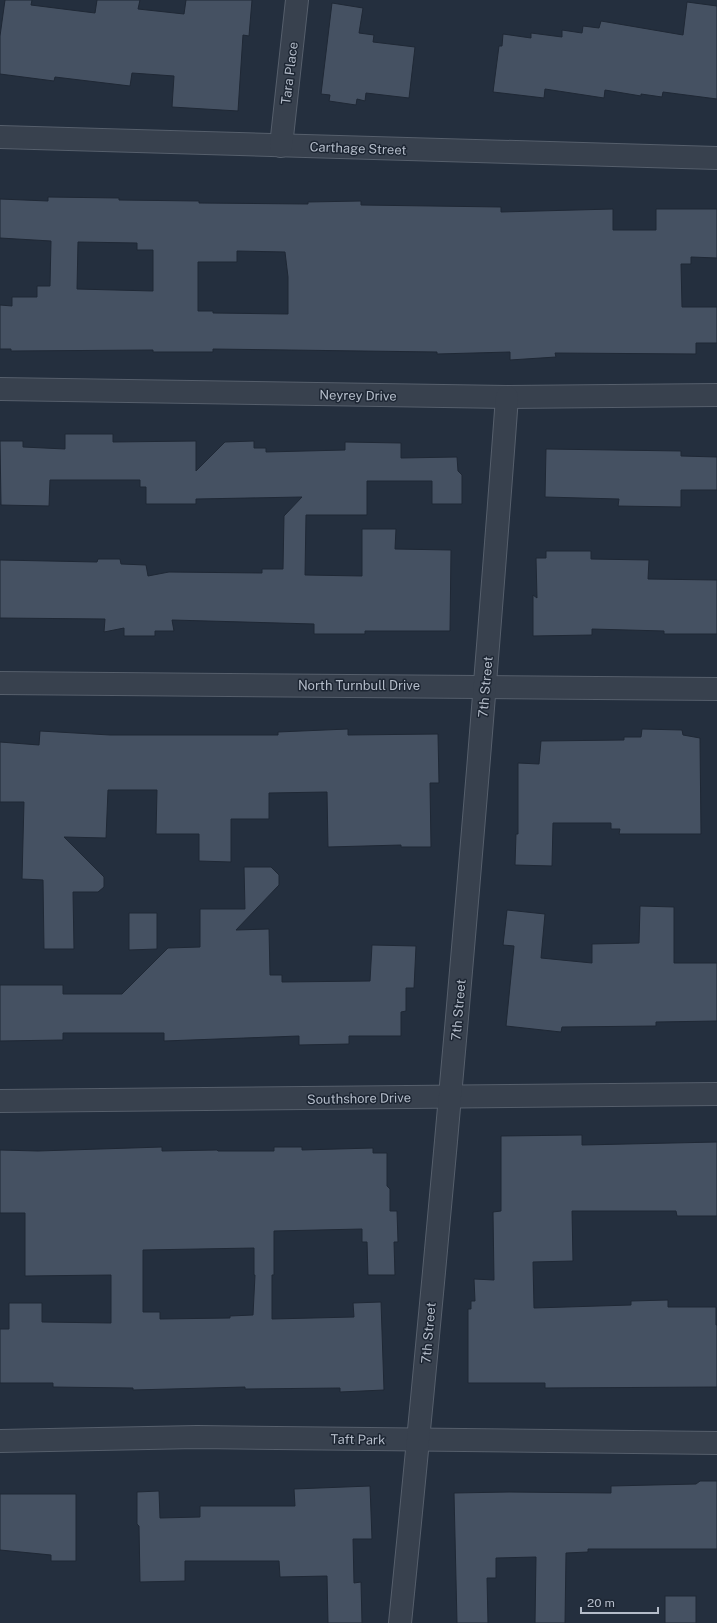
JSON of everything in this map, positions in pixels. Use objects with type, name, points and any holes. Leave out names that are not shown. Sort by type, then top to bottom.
[{"type":"street","name":"Tara Place","points":[[281,146],[298,0]]},
{"type":"street","name":"Carthage Street","points":[[0,137],[717,158]]},
{"type":"street","name":"Neyrey Drive","points":[[0,389],[507,397],[717,396]]},
{"type":"street","name":"7th Street","points":[[400,1623],[451,1097],[486,686],[507,397]]},
{"type":"street","name":"North Turnbull Drive","points":[[0,683],[717,689]]},
{"type":"street","name":"Southshore Drive","points":[[0,1101],[717,1094]]},
{"type":"street","name":"Taft Park","points":[[0,1441],[197,1437],[717,1443]]},
{"type":"building","points":[[5,0],[32,0],[31,5],[95,13],[97,0],[140,0],[138,9],[184,14],[186,0],[252,0],[249,36],[243,35],[238,111],[172,107],[174,76],[132,73],[130,86],[55,77],[54,81],[0,74],[0,36]]},
{"type":"building","points":[[687,2],[717,6],[717,99],[663,92],[662,97],[641,94],[641,96],[605,90],[604,98],[545,89],[544,98],[493,92],[499,46],[502,46],[503,34],[531,38],[531,33],[562,37],[562,30],[582,33],[583,26],[599,28],[601,21],[683,35]]},
{"type":"building","points":[[332,3],[363,8],[359,33],[374,35],[373,42],[415,47],[409,98],[366,93],[365,101],[357,99],[356,105],[329,101],[330,95],[321,94]]},
{"type":"building","points":[[48,197],[199,201],[199,203],[308,204],[308,202],[361,201],[361,205],[501,207],[501,212],[613,209],[613,230],[656,230],[656,209],[717,209],[717,258],[691,257],[691,264],[681,264],[682,307],[717,307],[717,343],[696,343],[696,354],[555,353],[556,357],[510,360],[510,352],[437,354],[437,352],[213,349],[213,352],[153,352],[153,350],[11,351],[11,349],[0,349],[0,305],[12,306],[12,297],[37,297],[37,286],[50,286],[51,241],[0,238],[0,199],[48,201]],"holes":[[[78,242],[137,243],[137,250],[153,250],[153,291],[77,289]],[[237,251],[285,252],[288,277],[288,314],[213,313],[213,311],[198,311],[198,262],[237,262]]]},
{"type":"building","points":[[65,434],[113,434],[113,442],[196,441],[196,471],[225,442],[254,441],[254,448],[266,448],[266,452],[345,450],[345,442],[401,443],[401,458],[457,457],[458,471],[462,475],[462,504],[432,504],[432,481],[367,481],[367,515],[306,515],[305,575],[362,576],[362,529],[396,529],[395,549],[451,550],[450,631],[365,631],[365,634],[314,634],[314,624],[172,620],[174,631],[155,631],[155,636],[124,636],[124,628],[104,632],[105,619],[0,618],[0,560],[97,562],[98,559],[120,559],[121,564],[146,565],[148,576],[169,572],[262,573],[262,569],[283,569],[284,516],[302,497],[196,499],[196,504],[146,504],[146,487],[140,487],[140,480],[50,480],[49,506],[1,505],[0,441],[23,441],[23,447],[65,449]]},
{"type":"building","points":[[546,449],[681,451],[681,456],[717,457],[717,490],[681,490],[681,507],[618,506],[619,499],[545,497]]},
{"type":"building","points":[[546,551],[591,551],[591,559],[649,560],[648,579],[717,580],[717,634],[664,634],[664,631],[592,629],[592,635],[533,636],[533,595],[537,598],[536,558],[546,558]]},
{"type":"building","points":[[348,729],[348,735],[438,734],[439,783],[430,783],[431,847],[401,847],[401,845],[328,847],[327,792],[269,793],[269,819],[231,819],[231,862],[199,861],[199,834],[156,834],[157,790],[108,790],[106,838],[64,837],[104,877],[104,887],[98,892],[73,892],[74,949],[44,949],[43,880],[22,879],[24,802],[0,802],[0,742],[39,745],[40,731],[110,735],[278,735],[278,732]]},
{"type":"building","points":[[642,729],[682,730],[683,735],[700,738],[701,834],[619,834],[620,829],[611,829],[611,823],[553,823],[552,866],[515,865],[516,834],[518,834],[518,763],[539,764],[541,741],[624,740],[624,737],[641,737]]},
{"type":"building","points":[[244,867],[271,867],[279,875],[279,885],[236,930],[269,929],[270,975],[282,975],[282,982],[370,981],[372,945],[416,946],[414,988],[406,988],[406,1011],[401,1012],[401,1036],[349,1036],[349,1044],[299,1045],[299,1036],[164,1041],[164,1033],[63,1033],[63,1040],[0,1041],[0,985],[63,985],[63,994],[122,994],[168,948],[200,947],[200,909],[245,909]]},
{"type":"building","points":[[640,906],[674,907],[674,963],[717,963],[717,1021],[656,1022],[656,1026],[562,1027],[561,1032],[506,1026],[514,946],[503,945],[507,910],[545,914],[541,958],[592,963],[592,944],[639,943]]},
{"type":"building","points":[[129,913],[157,913],[157,949],[129,950]]},
{"type":"building","points":[[582,1135],[582,1145],[717,1142],[717,1216],[677,1216],[676,1211],[572,1211],[573,1261],[533,1262],[534,1308],[631,1305],[631,1301],[668,1300],[668,1307],[716,1307],[717,1387],[545,1388],[545,1383],[468,1383],[468,1309],[471,1309],[471,1301],[475,1301],[474,1279],[494,1280],[493,1212],[501,1211],[501,1136]]},
{"type":"building","points":[[162,1147],[162,1151],[274,1151],[274,1147],[302,1147],[302,1150],[373,1148],[373,1153],[387,1153],[387,1186],[390,1189],[390,1211],[397,1211],[398,1242],[394,1242],[395,1275],[368,1275],[367,1242],[362,1242],[362,1229],[274,1231],[274,1275],[272,1275],[272,1319],[354,1317],[353,1303],[381,1302],[384,1390],[340,1392],[340,1388],[245,1389],[245,1387],[133,1390],[133,1388],[53,1387],[53,1383],[0,1383],[0,1329],[9,1329],[9,1303],[42,1303],[42,1322],[111,1323],[111,1275],[25,1276],[25,1213],[0,1213],[0,1150],[38,1151]],"holes":[[[254,1248],[253,1315],[230,1316],[230,1318],[160,1319],[160,1312],[143,1312],[143,1250]]]},
{"type":"building","points":[[700,1481],[717,1481],[717,1549],[588,1549],[588,1552],[566,1553],[565,1623],[535,1623],[536,1557],[496,1558],[496,1578],[487,1578],[488,1623],[457,1623],[454,1493],[611,1493],[611,1486],[696,1484]]},
{"type":"building","points":[[370,1486],[372,1539],[353,1539],[354,1583],[361,1582],[362,1623],[328,1623],[327,1576],[280,1577],[279,1561],[185,1561],[185,1581],[140,1582],[137,1492],[159,1491],[160,1518],[200,1517],[200,1506],[295,1506],[294,1489]]},
{"type":"building","points":[[0,1494],[76,1494],[76,1561],[51,1561],[51,1555],[0,1550]]},
{"type":"building","points":[[665,1596],[696,1596],[696,1623],[665,1623]]}]
